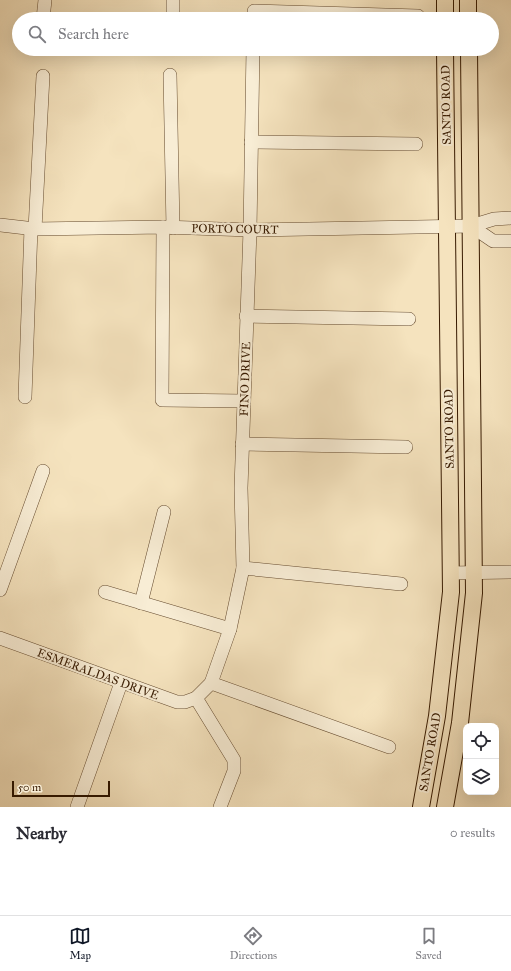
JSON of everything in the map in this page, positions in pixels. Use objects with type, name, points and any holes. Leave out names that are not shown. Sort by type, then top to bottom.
[{"type":"main road","points":[[444,0],[445,12]]},
{"type":"main road","points":[[468,0],[468,12]]},
{"type":"main road","name":"SANTO ROAD","points":[[421,807],[437,716],[451,592],[445,56]]},
{"type":"main road","name":"SANTO ROAD","points":[[445,807],[460,723],[474,593],[469,56]]},
{"type":"street","points":[[44,12],[45,0]]},
{"type":"street","points":[[172,0],[173,12]]},
{"type":"street","points":[[254,10],[309,12]]},
{"type":"street","name":"FINO DRIVE","points":[[196,698],[211,683],[230,629],[243,568],[241,488],[250,230],[253,56]]},
{"type":"street","points":[[170,75],[168,228],[162,400],[244,401]]},
{"type":"street","points":[[25,397],[33,229],[43,76]]},
{"type":"street","points":[[251,142],[416,144]]},
{"type":"street","name":"PORTO COURT","points":[[0,225],[33,229],[168,228],[250,230],[471,226],[494,218],[511,218]]},
{"type":"street","points":[[471,226],[493,241],[511,241]]},
{"type":"street","points":[[246,316],[409,319]]},
{"type":"street","points":[[242,444],[406,447]]},
{"type":"street","points":[[0,590],[43,471]]},
{"type":"street","points":[[141,603],[164,512]]},
{"type":"street","points":[[243,568],[401,584]]},
{"type":"street","points":[[451,573],[511,572]]},
{"type":"street","points":[[105,592],[230,629]]},
{"type":"street","name":"ESMERALDAS DRIVE","points":[[1,641],[177,702],[185,702],[196,698]]},
{"type":"street","points":[[77,807],[121,683]]},
{"type":"street","points":[[211,683],[389,747]]},
{"type":"street","points":[[196,698],[234,760],[234,771],[220,807]]}]
